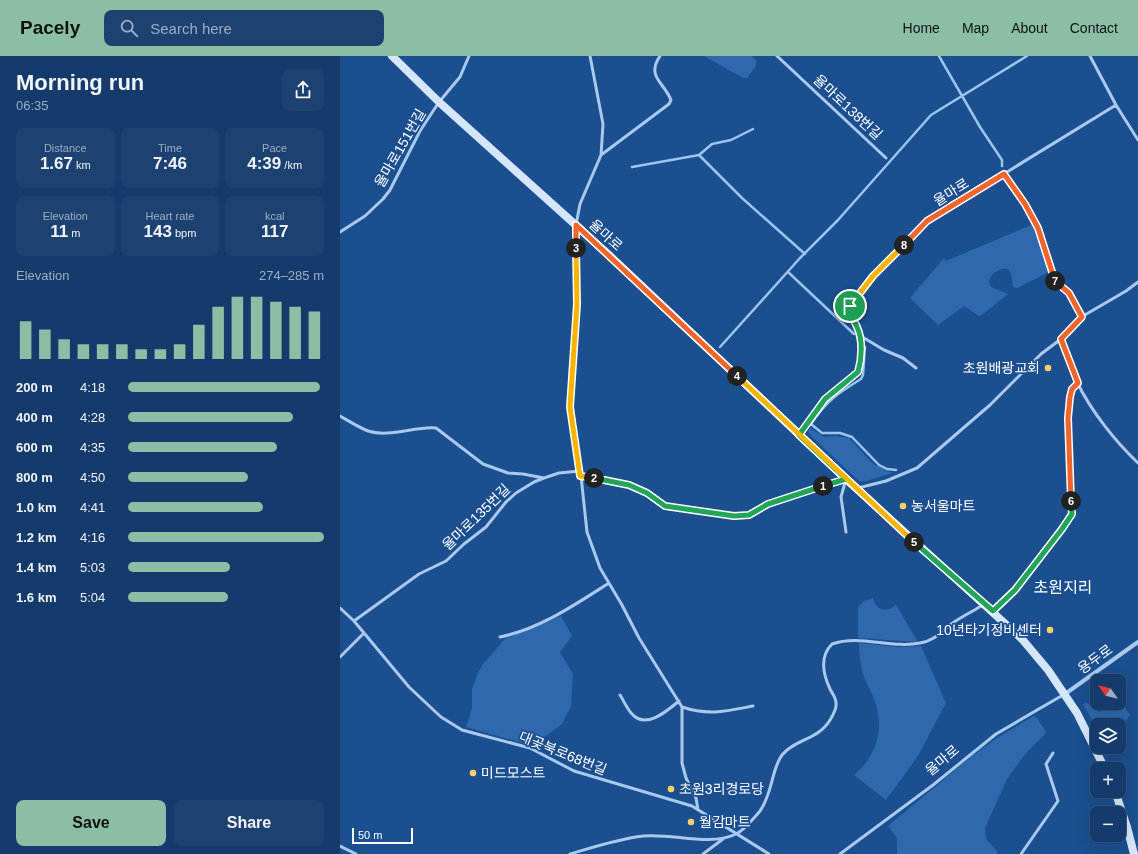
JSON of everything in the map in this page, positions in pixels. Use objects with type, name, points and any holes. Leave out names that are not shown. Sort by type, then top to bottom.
[{"type":"street","name":"율마로","points":[[392,56],[439,102],[576,225],[846,479],[993,611],[1032,650],[1065,694],[1086,729],[1102,762]]},
{"type":"street","name":"용두로","points":[[1065,694],[1138,642]]},
{"type":"street","points":[[1117,798],[1135,850]]},
{"type":"lane","name":"율마로151번길","points":[[340,232],[365,216],[390,190],[420,131],[439,102],[457,82],[469,56]]},
{"type":"lane","points":[[590,56],[603,124],[601,155],[580,204],[576,225],[577,304],[570,407],[580,471],[586,532],[600,568],[650,658],[682,707],[682,763],[686,778],[696,798],[698,810]]},
{"type":"lane","points":[[601,155],[669,104],[671,100],[670,96],[654,73],[654,67],[660,56]]},
{"type":"lane","name":"율마로138번길","points":[[777,56],[886,158]]},
{"type":"lane","points":[[1090,56],[1116,105],[1138,140]]},
{"type":"lane","name":"율마로","points":[[799,435],[825,399],[858,372],[861,344],[857,328],[849,311],[850,306],[873,276],[927,221],[1116,105]]},
{"type":"lane","points":[[1004,174],[1025,204],[1038,228],[1055,281],[1069,293],[1082,317]]},
{"type":"lane","points":[[856,488],[886,481],[921,465],[990,405],[1041,354],[1061,339],[1082,317],[1094,308],[1126,291],[1138,282]]},
{"type":"lane","points":[[859,335],[884,350],[903,358],[916,368]]},
{"type":"lane","points":[[1061,339],[1078,383],[1105,424],[1138,463]]},
{"type":"lane","points":[[993,611],[1015,590],[1072,514],[1068,418],[1072,389],[1078,383]]},
{"type":"lane","points":[[340,416],[369,431],[385,432],[427,427],[436,428],[483,464],[508,473],[544,478]]},
{"type":"lane","name":"율마로135번길","points":[[354,621],[420,574],[446,560],[486,527],[506,502],[516,493],[544,478],[559,473],[580,471]]},
{"type":"lane","points":[[580,476],[608,479],[629,485],[647,493],[665,506],[734,516],[749,515],[768,504],[846,479]]},
{"type":"lane","points":[[846,479],[841,497],[846,532]]},
{"type":"lane","points":[[500,637],[527,629],[581,601],[609,583]]},
{"type":"lane","points":[[570,854],[625,839],[644,836],[673,836],[708,840],[723,839],[738,834],[765,803],[772,786],[777,765],[783,754],[822,731],[835,712],[836,703],[823,669],[825,654],[832,644],[860,641],[908,644],[930,641],[955,622],[985,604]]},
{"type":"lane","name":"대곶북로68번길","points":[[340,608],[354,621],[409,687],[441,717],[462,730],[530,748],[574,771],[692,806],[770,854]]},
{"type":"lane","points":[[340,657],[364,633]]},
{"type":"lane","name":"율마로","points":[[840,854],[933,785],[996,734],[1065,694]]},
{"type":"lane","points":[[620,695],[632,715],[647,720],[657,717],[679,701]]},
{"type":"lane","points":[[682,707],[699,713],[724,712],[753,706]]},
{"type":"lane","points":[[1021,854],[1058,801],[1046,764],[1048,758],[1053,753]]},
{"type":"lane","points":[[702,854],[723,839]]},
{"type":"lane","points":[[340,846],[356,854]]},
{"type":"shaded area","points":[[704,56],[752,56],[756,60],[756,66],[747,78],[743,78]]},
{"type":"shaded area","points":[[1033,224],[1042,246],[1049,272],[1017,288],[1013,287],[1011,273],[1008,269],[1002,269],[996,272],[989,282],[991,287],[1008,294],[982,315],[979,316],[964,306],[938,325],[910,298],[944,258],[946,261]]},
{"type":"shaded area","points":[[810,428],[824,437],[836,436],[849,438],[873,464],[892,473],[867,481],[859,481],[812,437],[808,432]]},
{"type":"shaded area","points":[[873,598],[876,606],[885,610],[896,605],[918,642],[858,638],[858,607],[864,601]]},
{"type":"shaded area","points":[[561,616],[572,636],[560,652],[573,674],[571,706],[562,724],[535,744],[530,745],[466,727],[472,708],[472,689],[483,664],[505,639]]},
{"type":"shaded area","points":[[859,643],[898,647],[921,646],[946,703],[918,756],[886,800],[854,775],[868,760],[873,751],[879,732],[878,712],[862,671]]},
{"type":"shaded area","points":[[1086,702],[1090,705],[1090,710],[1096,710],[1099,712],[1105,710],[1126,709],[1130,715],[1126,720],[1126,718],[1091,718],[1083,705]]},
{"type":"shaded area","points":[[1034,716],[1046,732],[1026,753],[1007,779],[985,828],[986,839],[997,851],[997,854],[897,854],[897,838],[888,826],[972,756],[994,740]]},
{"type":"waterway","points":[[939,56],[980,127],[1002,160],[1002,166]]},
{"type":"waterway","points":[[720,347],[800,258],[838,220],[931,115],[1027,56]]},
{"type":"waterway","points":[[753,129],[731,140],[712,144],[699,155],[742,198],[805,254]]},
{"type":"waterway","points":[[632,167],[699,155]]},
{"type":"waterway","points":[[788,272],[854,334]]},
{"type":"waterway","points":[[865,347],[863,375],[861,379],[833,398],[822,409],[811,424],[822,433],[840,433],[852,437],[879,465],[887,469],[896,470]]},
{"type":"place","name":"초원배광교회","points":[[1048,368]]},
{"type":"place","name":"농서울마트","points":[[903,506]]},
{"type":"place","name":"10년타기정비센터","points":[[1050,630]]},
{"type":"place","name":"미드모스트","points":[[473,773]]},
{"type":"place","name":"초원3리경로당","points":[[671,789]]},
{"type":"place","name":"월감마트","points":[[691,822]]},
{"type":"district","name":"초원지리","points":[[1063,587]]},
{"type":"route","points":[[850,306],[849,311],[857,328],[861,344],[858,372],[830,393],[799,435],[846,479],[768,504],[760,508],[755,513],[749,515],[734,516],[665,506],[641,489],[608,479],[580,476],[570,407],[577,304],[576,225],[741,379],[791,428],[846,479],[993,611],[1015,590],[1030,572],[1072,514],[1068,418],[1072,389],[1078,383],[1061,339],[1070,327],[1082,317],[1069,293],[1055,281],[1052,276],[1046,248],[1038,228],[1025,204],[1004,174],[918,228],[907,242],[873,276],[850,306]]}]
